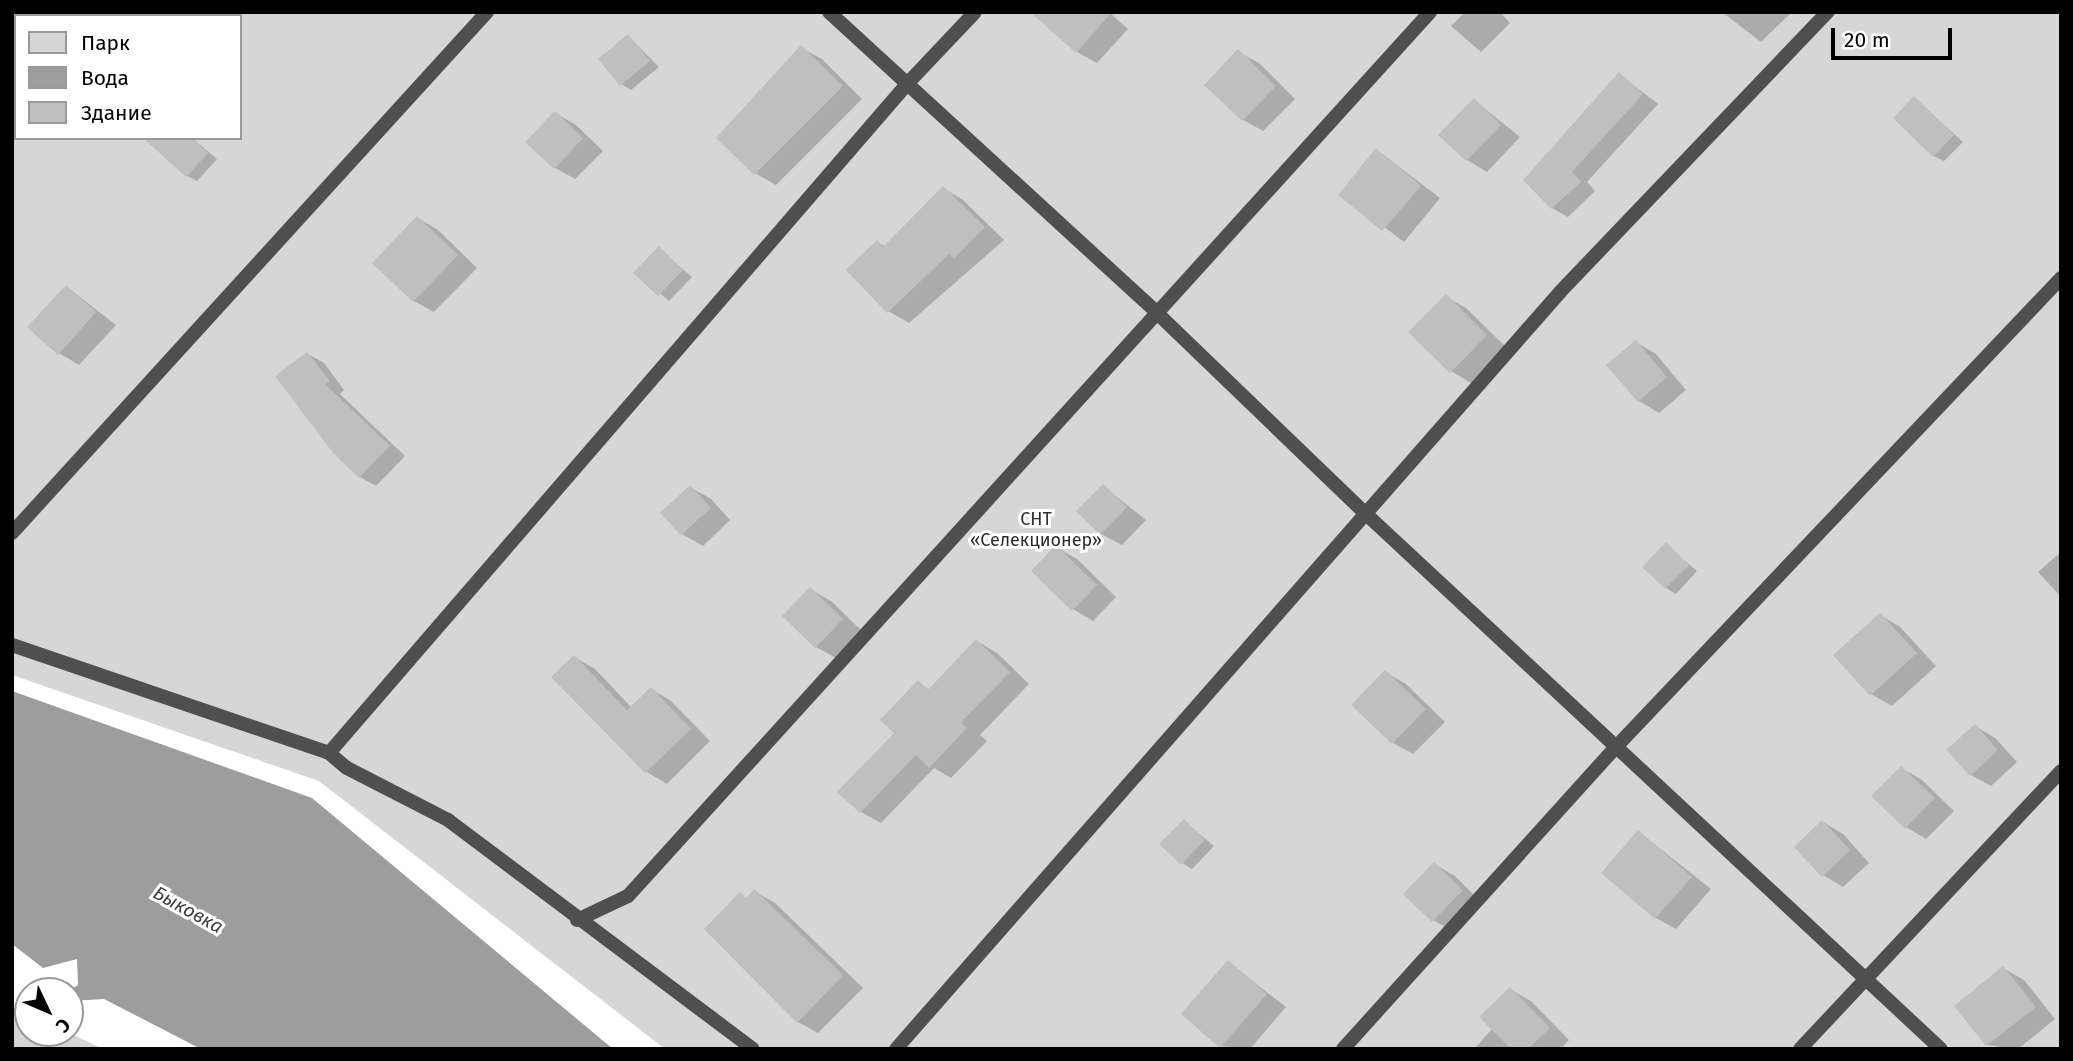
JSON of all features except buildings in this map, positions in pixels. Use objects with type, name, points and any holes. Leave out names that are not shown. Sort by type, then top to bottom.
[{"type":"lane","points":[[12,533],[487,12]]},
{"type":"lane","points":[[829,12],[1156,312],[1615,748],[1941,1049]]},
{"type":"lane","points":[[329,754],[907,84],[975,12]]},
{"type":"lane","points":[[577,920],[628,896],[1430,12]]},
{"type":"lane","points":[[896,1049],[1560,292],[1828,12]]},
{"type":"lane","points":[[1343,1049],[1615,748],[2061,278]]},
{"type":"lane","points":[[12,645],[329,754],[347,768],[448,820],[577,920],[753,1049]]},
{"type":"lane","points":[[1800,1049],[2061,771]]},
{"type":"green space","name":"СНТ «Селекционер»","points":[[12,12],[2061,12],[2061,1049],[665,1049],[319,781],[12,675]]},
{"type":"green space","points":[[12,1006],[14,1047],[84,1047],[84,1040],[103,1049],[12,1049]]},
{"type":"water","name":"Быковка","points":[[12,691],[312,798],[613,1049],[201,1049],[104,999],[84,1000],[84,977],[78,977],[77,959],[43,968],[12,944]]}]
